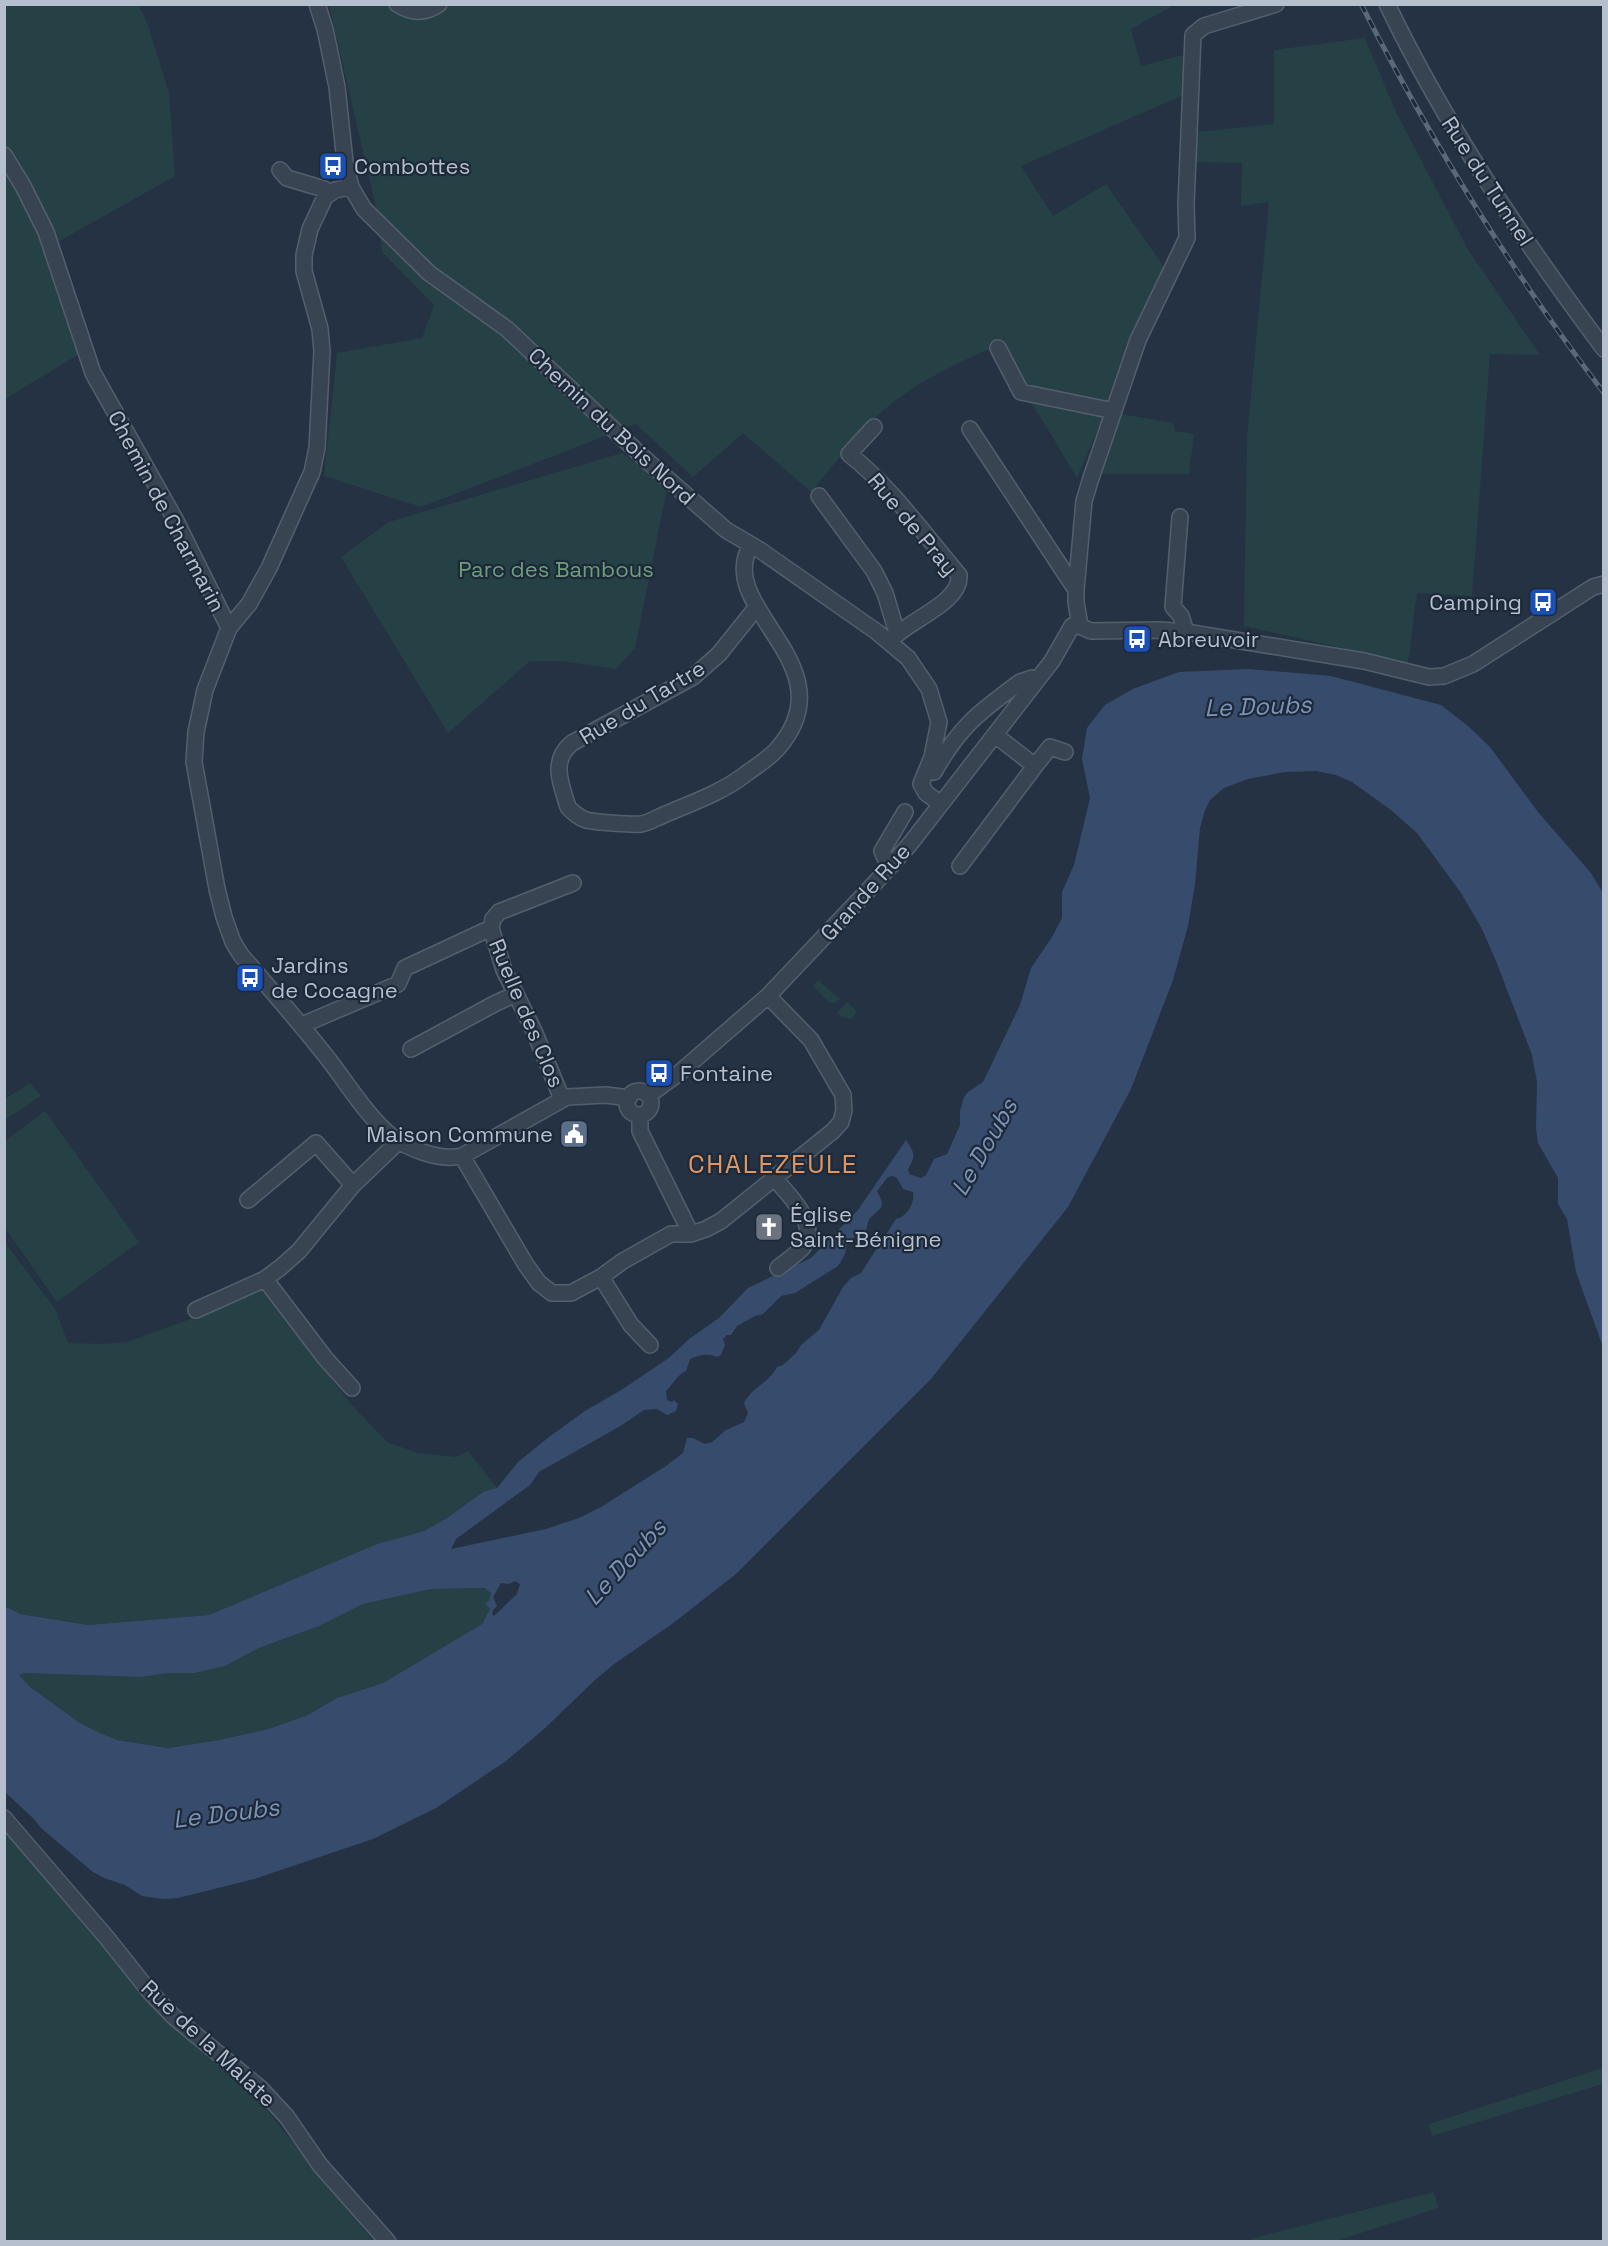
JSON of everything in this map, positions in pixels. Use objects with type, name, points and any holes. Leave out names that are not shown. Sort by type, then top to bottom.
[{"type":"street","name":"Chemin du Bois Nord","points":[[317,4],[338,87],[345,162],[351,188],[364,209],[429,273],[507,329],[645,459],[726,530],[893,637],[916,667],[933,699],[939,722],[938,730],[932,756],[921,784],[926,793],[941,804]]},
{"type":"street","points":[[397,4],[410,11],[423,11],[439,4]]},
{"type":"street","points":[[1276,4],[1204,26],[1193,35],[1187,238],[1138,340],[1084,501],[1076,596],[1072,608],[1076,634],[1091,631],[1186,632],[1364,661],[1429,677],[1444,676],[1473,664],[1593,587],[1604,584]]},
{"type":"street","name":"Rue du Tunnel","points":[[1387,4],[1415,62],[1467,150],[1549,275],[1604,349]]},
{"type":"street","name":"Chemin de Charmarin","points":[[4,154],[46,232],[93,373],[176,521],[229,628],[212,669],[200,713],[194,748],[196,776],[217,889],[233,942],[241,955],[302,1025],[378,1123],[399,1142]]},
{"type":"street","points":[[280,170],[287,178],[324,189],[328,193]]},
{"type":"street","points":[[229,628],[249,604],[269,568],[312,472],[317,448],[322,351],[320,328],[303,262],[310,229],[321,201],[328,193],[351,188]]},
{"type":"street","points":[[998,348],[1021,392],[1114,411]]},
{"type":"street","name":"Rue de Pray","points":[[874,427],[849,454],[867,468],[891,495],[959,575],[960,583],[955,592],[942,604],[893,637]]},
{"type":"street","points":[[970,429],[1076,596]]},
{"type":"street","points":[[819,496],[874,571],[885,593],[893,637]]},
{"type":"street","points":[[1180,517],[1173,607],[1181,616],[1186,632]]},
{"type":"street","name":"Rue du Tartre","points":[[751,544],[743,561],[756,608],[789,656],[798,684],[800,709],[793,728],[778,749],[738,781],[718,792],[641,824],[585,820],[571,811],[567,807],[558,772],[559,761],[565,749],[693,677],[719,654],[756,608]]},
{"type":"street","name":"Grande Rue","points":[[649,1095],[678,1074],[768,996],[892,864],[1052,661],[1076,634]]},
{"type":"street","points":[[931,777],[954,739],[974,717],[1020,682],[1027,678],[1036,681]]},
{"type":"street","points":[[995,735],[1035,766]]},
{"type":"street","points":[[960,866],[1050,747],[1065,752]]},
{"type":"street","points":[[892,864],[885,858],[882,850],[906,812]]},
{"type":"street","points":[[302,1025],[398,984],[405,968],[491,928],[493,919],[499,912],[573,883]]},
{"type":"street","name":"Ruelle des Clos","points":[[491,928],[504,970],[562,1099]]},
{"type":"street","points":[[411,1049],[516,994]]},
{"type":"street","points":[[462,1156],[526,1265],[539,1283],[552,1293],[571,1293],[602,1277],[671,1234],[691,1234],[706,1229],[721,1221],[833,1131],[841,1122],[844,1110],[843,1095],[811,1040],[768,996]]},
{"type":"street","points":[[196,1310],[264,1279],[281,1267],[298,1251],[353,1185],[399,1142],[444,1158],[462,1156],[562,1099],[612,1095],[629,1098],[638,1091],[649,1095],[651,1106],[646,1113],[635,1114],[629,1109],[629,1098]]},
{"type":"street","points":[[640,1114],[640,1131],[691,1234]]},
{"type":"street","points":[[248,1200],[316,1143],[353,1185]]},
{"type":"street","points":[[774,1178],[794,1201],[808,1231],[807,1240],[802,1248],[778,1268]]},
{"type":"street","points":[[602,1277],[631,1325],[650,1345]]},
{"type":"street","points":[[264,1279],[325,1358],[352,1388]]},
{"type":"street","name":"Rue de la Malate","points":[[4,1818],[150,1992],[174,2017],[261,2088],[287,2117],[320,2164],[388,2241]]},
{"type":"green space","points":[[5,5],[139,5],[148,25],[169,93],[175,176],[56,243],[81,353],[5,399]]},
{"type":"green space","points":[[329,5],[1174,5],[1131,29],[1141,66],[1187,54],[1186,94],[1021,166],[1053,216],[1106,184],[1166,270],[1077,478],[994,347],[933,376],[891,404],[860,433],[811,492],[743,433],[693,477],[636,424],[421,507],[324,476],[337,353],[422,338],[434,305],[382,252],[376,207]]},
{"type":"green space","points":[[1365,38],[1395,110],[1467,248],[1540,355],[1490,354],[1472,596],[1417,593],[1408,663],[1244,626],[1247,437],[1269,202],[1241,206],[1242,163],[1196,162],[1197,132],[1274,124],[1274,50]]},
{"type":"green space","points":[[1121,414],[1173,423],[1175,431],[1194,434],[1189,474],[1098,474],[1116,420]]},
{"type":"green space","name":"Parc des Bambous","points":[[622,453],[667,488],[635,648],[616,669],[561,661],[530,661],[448,733],[341,557],[389,522]]},
{"type":"green space","points":[[818,980],[840,999],[835,1003],[830,1003],[813,986]]},
{"type":"green space","points":[[847,1002],[857,1012],[851,1019],[837,1013]]},
{"type":"green space","points":[[30,1083],[41,1096],[5,1120],[5,1099]]},
{"type":"green space","points":[[45,1111],[139,1242],[57,1302],[5,1228],[5,1141]]},
{"type":"green space","points":[[4,1241],[55,1309],[68,1343],[127,1342],[185,1321],[260,1287],[351,1404],[387,1442],[418,1453],[456,1457],[468,1451],[497,1488],[483,1492],[447,1518],[424,1531],[377,1544],[209,1615],[88,1625],[20,1614],[4,1606]]},
{"type":"green space","points":[[484,1588],[491,1593],[491,1599],[486,1603],[490,1609],[482,1624],[383,1683],[337,1698],[306,1716],[268,1729],[219,1740],[168,1748],[117,1740],[80,1723],[30,1687],[18,1675],[25,1673],[141,1677],[168,1673],[195,1673],[225,1666],[259,1648],[319,1626],[363,1604],[431,1589]]},
{"type":"green space","points":[[4,1828],[185,2035],[262,2104],[373,2241],[5,2241]]},
{"type":"green space","points":[[1603,2068],[1603,2084],[1432,2136],[1429,2124]]},
{"type":"green space","points":[[1434,2192],[1438,2208],[1336,2241],[1252,2242],[1251,2239]]},
{"type":"water","name":"Le Doubs","points":[[1248,669],[1331,676],[1441,705],[1490,747],[1538,812],[1591,873],[1603,893],[1603,1347],[1576,1272],[1567,1219],[1558,1204],[1558,1178],[1538,1143],[1537,1082],[1532,1055],[1482,929],[1461,893],[1417,833],[1391,810],[1352,782],[1336,775],[1316,771],[1285,772],[1248,779],[1224,788],[1210,800],[1205,810],[1200,828],[1195,884],[1188,926],[1173,980],[1131,1089],[1068,1207],[931,1379],[736,1574],[672,1624],[614,1664],[506,1761],[436,1808],[373,1839],[254,1879],[178,1898],[142,1896],[125,1885],[93,1872],[41,1828],[5,1792],[4,1606],[20,1614],[88,1625],[209,1615],[377,1544],[424,1531],[447,1518],[483,1492],[497,1488],[518,1462],[549,1437],[585,1411],[623,1389],[670,1357],[689,1339],[719,1318],[748,1288],[811,1258],[858,1210],[906,1140],[913,1154],[908,1169],[909,1174],[921,1178],[926,1175],[934,1159],[947,1154],[960,1125],[960,1111],[964,1097],[983,1082],[1020,1005],[1031,968],[1062,918],[1062,892],[1074,865],[1090,798],[1082,759],[1087,728],[1105,705],[1133,689],[1179,672]],"holes":[[[888,1177],[897,1178],[903,1189],[913,1192],[913,1201],[909,1209],[896,1219],[861,1273],[851,1278],[843,1287],[819,1330],[783,1365],[777,1367],[769,1378],[747,1398],[744,1403],[748,1413],[744,1422],[726,1430],[712,1442],[705,1444],[693,1438],[687,1438],[683,1453],[666,1466],[601,1507],[579,1518],[546,1529],[451,1549],[456,1539],[530,1485],[539,1472],[644,1410],[657,1409],[667,1415],[676,1411],[678,1404],[674,1400],[672,1402],[667,1400],[666,1391],[686,1371],[690,1359],[704,1355],[717,1357],[721,1355],[725,1345],[723,1339],[731,1335],[737,1326],[763,1314],[781,1296],[795,1293],[838,1266],[845,1254],[847,1243],[852,1242],[855,1235],[866,1230],[869,1219],[881,1208],[882,1202],[877,1191]],[[515,1581],[520,1584],[517,1594],[494,1616],[493,1610],[497,1606],[493,1597],[501,1583],[509,1584]],[[484,1588],[491,1593],[489,1601],[485,1603],[490,1609],[482,1624],[383,1683],[337,1698],[306,1716],[268,1729],[219,1740],[168,1748],[117,1740],[80,1723],[30,1687],[19,1675],[25,1673],[141,1677],[168,1673],[195,1673],[225,1666],[259,1648],[319,1626],[363,1604],[431,1589]]]},
{"type":"railway","points":[[1361,4],[1415,105],[1474,204],[1537,300],[1604,393]]},
{"type":"place","name":"Combottes","points":[[333,166]]},
{"type":"place","name":"Camping","points":[[1543,602]]},
{"type":"place","name":"Abreuvoir","points":[[1137,639]]},
{"type":"place","name":"Jardins de Cocagne","points":[[250,978]]},
{"type":"place","name":"Fontaine","points":[[659,1073]]},
{"type":"place","name":"Maison Commune","points":[[574,1134]]},
{"type":"place","name":"Église Saint-Bénigne","points":[[769,1227]]},
{"type":"district","name":"CHALEZEULE","points":[[773,1164]]}]
